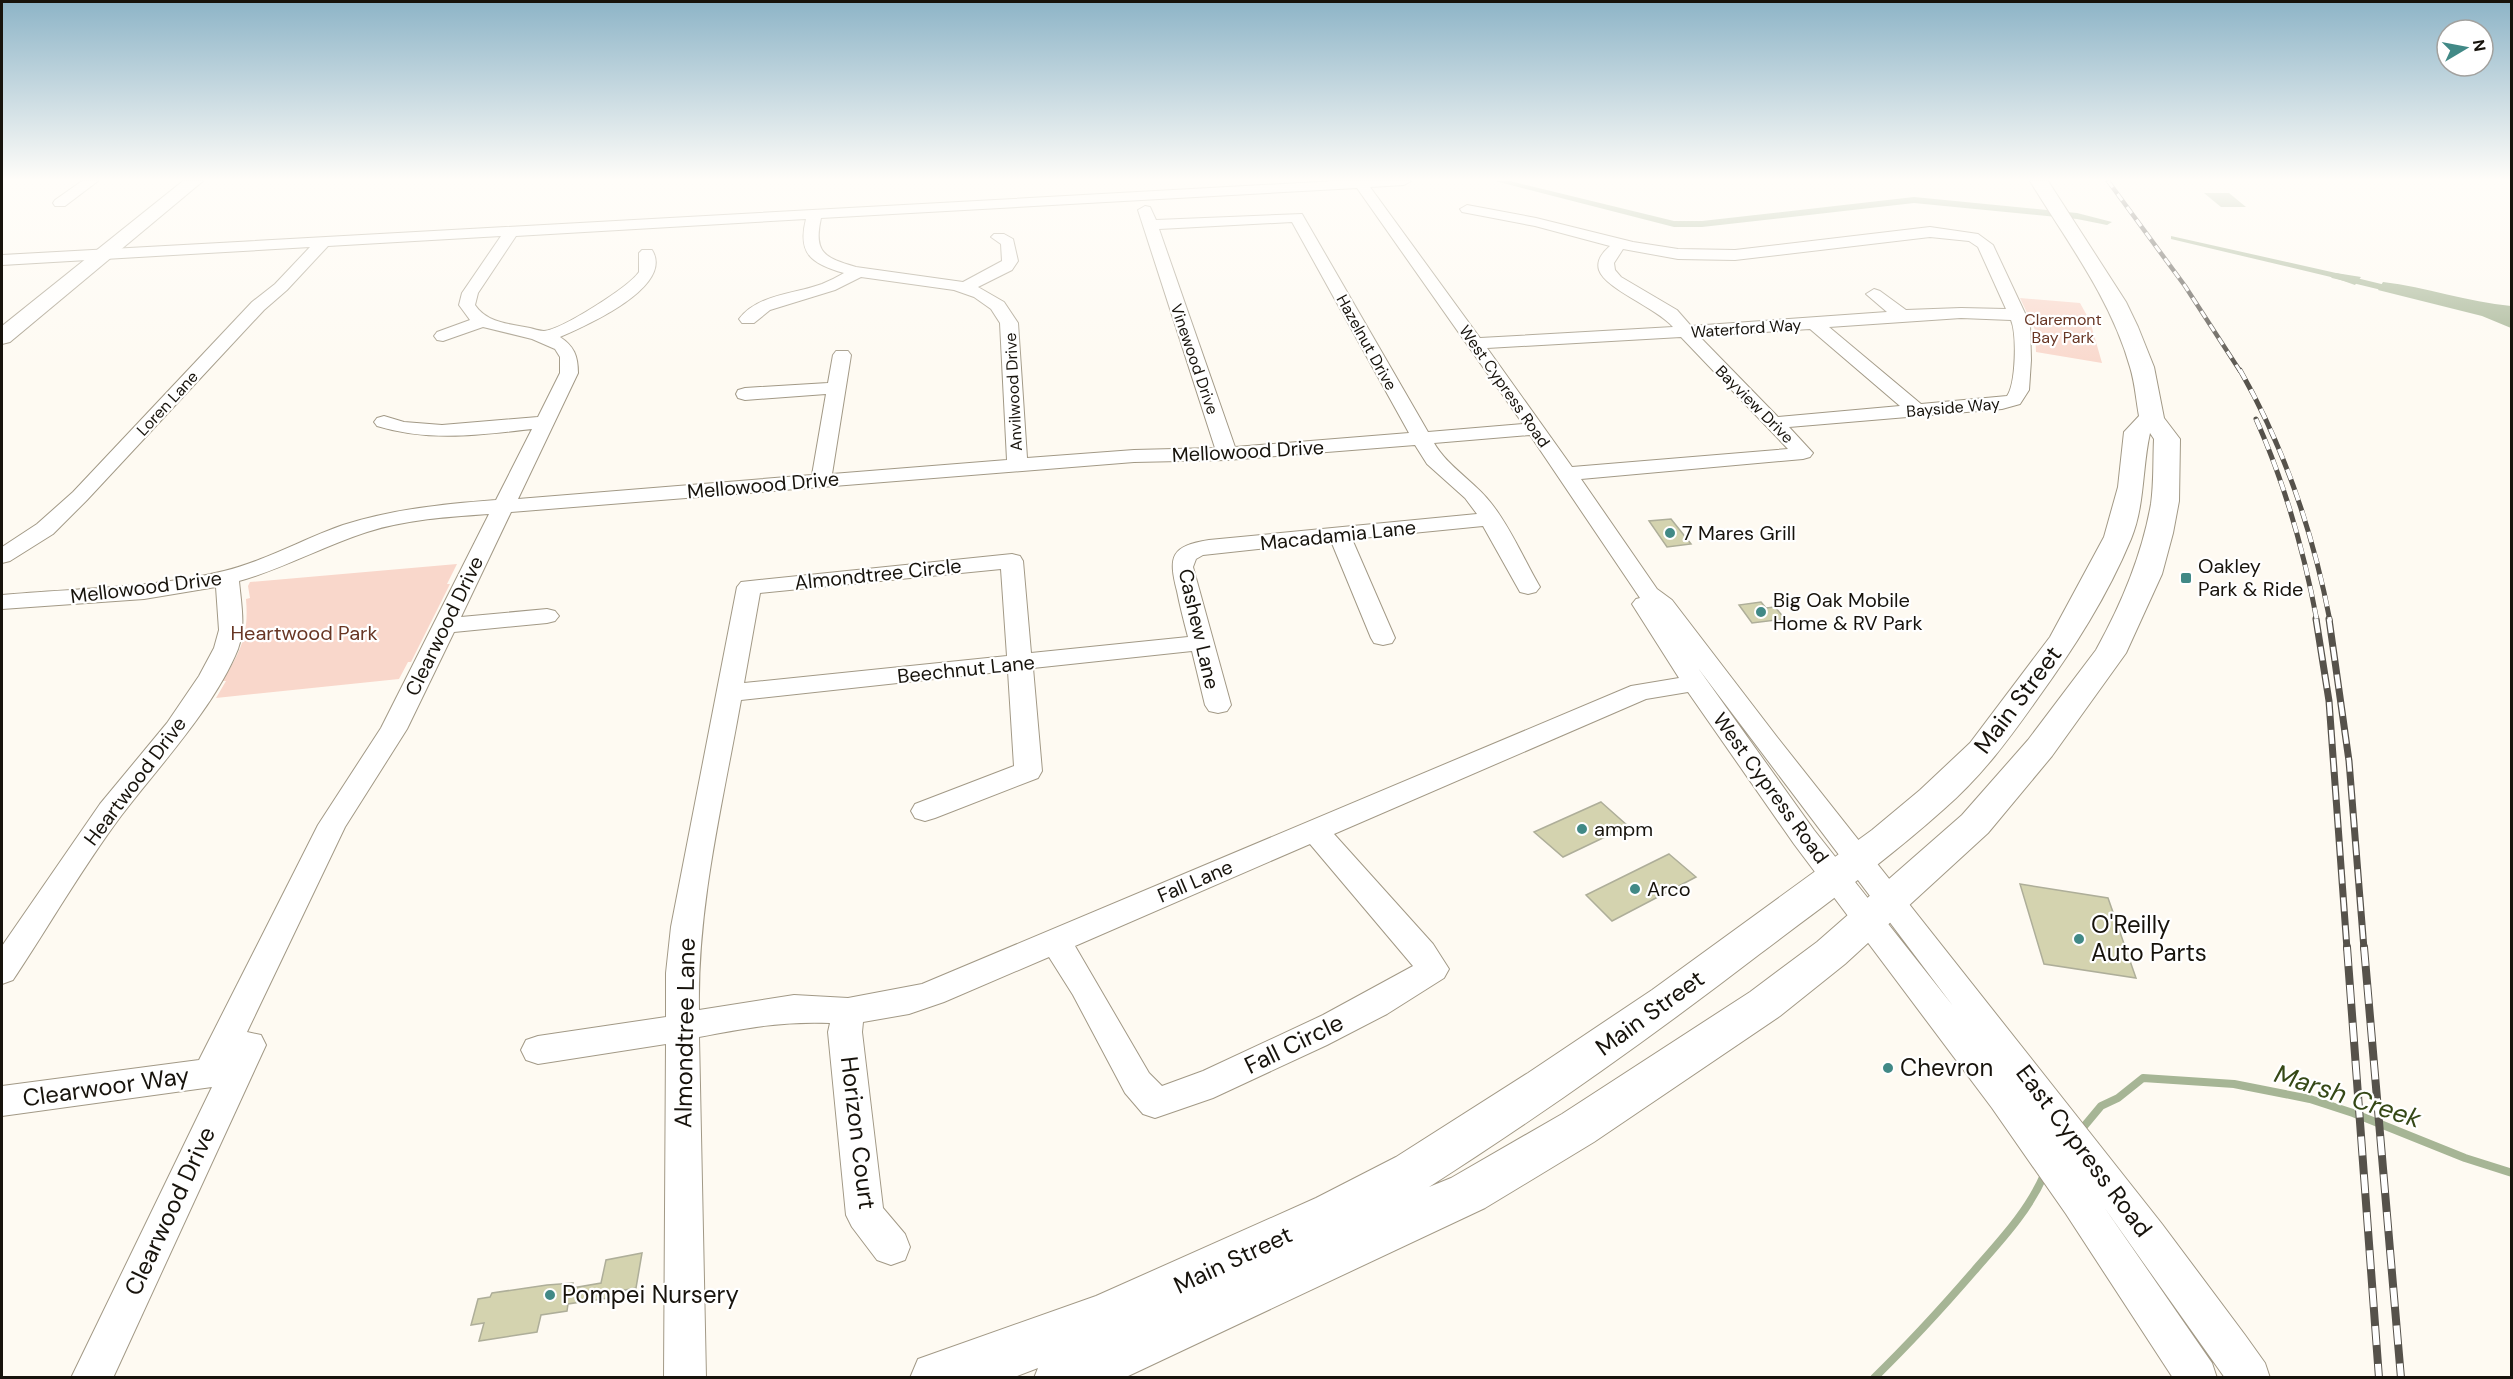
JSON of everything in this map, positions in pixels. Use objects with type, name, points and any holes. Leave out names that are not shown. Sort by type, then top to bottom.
[{"type":"main road","points":[[2,318],[94,245]]},
{"type":"main road","points":[[2,337],[114,245]]},
{"type":"main road","name":"Main Street","points":[[1061,1377],[1166,1333],[1468,1193],[1575,1129],[1766,1004],[1831,953],[1975,824],[2040,748],[2120,635],[2147,574],[2159,533],[2165,501],[2167,439],[2152,418],[2142,367],[2127,327],[2102,278],[2081,245]]},
{"type":"main road","name":"Main Street","points":[[937,1377],[1113,1315],[1323,1219],[1413,1172],[1544,1087],[1667,1002],[1846,868],[1933,799],[1982,751],[2064,640],[2090,596],[2118,537],[2131,487],[2137,432],[2152,418]]},
{"type":"street","points":[[2,260],[244,245]]},
{"type":"street","name":"Loren Lane","points":[[2,556],[45,529],[80,496],[252,313],[320,245]]},
{"type":"street","points":[[502,245],[470,293],[467,305],[475,316],[502,328],[547,336],[585,319],[630,291],[642,281],[648,271],[647,253]]},
{"type":"street","name":"Anvilwood Drive","points":[[811,245],[812,250],[824,261],[857,273],[964,288],[977,292],[999,305],[1009,323],[1017,466]]},
{"type":"street","points":[[964,288],[1006,267],[1010,261],[1008,245]]},
{"type":"street","name":"Vinewood Drive","points":[[1157,245],[1227,454]]},
{"type":"street","name":"Hazelnut Drive","points":[[1313,245],[1422,439]]},
{"type":"street","name":"West Cypress Road","points":[[1405,245],[1536,429],[1649,594],[1664,605],[1846,868],[1879,910]]},
{"type":"street","name":"Bayview Drive","points":[[1566,474],[1802,453],[1671,314],[1656,303],[1624,288],[1607,271],[1606,263],[1609,255],[1619,245]]},
{"type":"street","name":"Bayside Way","points":[[1627,245],[1669,253],[1720,256],[1813,245]]},
{"type":"street","name":"Bayside Way","points":[[1774,423],[2002,404],[2014,400],[2020,393],[2024,337],[1985,245]]},
{"type":"street","points":[[1720,256],[1735,270]]},
{"type":"street","points":[[748,319],[764,306],[829,287],[857,273]]},
{"type":"street","points":[[1874,294],[1903,316]]},
{"type":"street","name":"Waterford Way","points":[[1476,344],[1958,313],[2016,315]]},
{"type":"street","points":[[443,336],[484,321]]},
{"type":"street","points":[[1813,323],[1916,410]]},
{"type":"street","name":"Clearwood Drive","points":[[210,1073],[332,825],[394,729],[569,373],[571,362],[566,350],[547,336]]},
{"type":"street","points":[[821,481],[842,356]]},
{"type":"street","points":[[746,394],[836,388]]},
{"type":"street","points":[[384,422],[404,430],[435,430],[544,422]]},
{"type":"street","name":"Mellowood Drive","points":[[2,602],[168,588],[227,578],[278,562],[336,536],[408,515],[1134,456],[1227,454],[1536,429]]},
{"type":"street","points":[[1422,439],[1434,460],[1472,494],[1490,519],[1528,587]]},
{"type":"street","name":"Macadamia Lane","points":[[1187,554],[1196,549],[1209,547],[1490,519]]},
{"type":"street","points":[[1339,535],[1383,638]]},
{"type":"street","name":"Cashew Lane","points":[[1187,554],[1182,567],[1218,705]]},
{"type":"street","name":"Almondtree Circle","points":[[730,693],[749,587],[1012,561],[1020,663]]},
{"type":"street","name":"Heartwood Drive","points":[[2,971],[110,811],[176,729],[211,677],[226,648],[231,630],[227,578]]},
{"type":"street","name":"West Cypress Road","points":[[1649,594],[1644,603],[1695,683],[1804,837],[1846,868]]},
{"type":"street","points":[[444,626],[547,616]]},
{"type":"street","name":"Beechnut Lane","points":[[730,693],[1201,643]]},
{"type":"street","points":[[925,811],[1028,771],[1020,663]]},
{"type":"street","name":"Fall Lane","points":[[538,1050],[683,1028],[759,1012],[794,1008],[848,1011],[909,1001],[933,993],[1640,692],[1695,683]]},
{"type":"street","name":"Almondtree Lane","points":[[685,1377],[682,973],[686,927],[730,693]]},
{"type":"street","name":"Fall Circle","points":[[1056,941],[1084,986],[1137,1083],[1155,1103],[1188,1095],[1315,1035],[1416,981],[1433,969],[1422,953],[1314,830]]},
{"type":"street","name":"East Cypress Road","points":[[1879,910],[2034,1086],[2197,1377]]},
{"type":"street","name":"East Cypress Road","points":[[1879,910],[2023,1124],[2094,1193],[2199,1303],[2250,1377]]},
{"type":"street","name":"Horizon Court","points":[[848,1011],[845,1032],[865,1215],[891,1247]]},
{"type":"street","name":"Clearwood Drive","points":[[91,1377],[249,1045]]},
{"type":"street","name":"Clearwoor Way","points":[[2,1101],[210,1073]]},
{"type":"green space","name":"Claremont Bay Park","points":[[2020,298],[2080,303],[2090,321],[2102,363],[2036,352],[2035,330]]},
{"type":"green space","name":"Heartwood Park","points":[[457,564],[447,584],[450,584],[411,662],[408,662],[399,679],[216,698],[226,681],[222,681],[234,661],[245,633],[246,599],[250,598],[248,586],[250,582]]},
{"type":"shaded area","points":[[2198,245],[2213,245],[2361,277],[2355,285],[2335,278]]},
{"type":"shaded area","points":[[2383,282],[2511,306],[2511,328],[2482,316],[2378,290]]},
{"type":"building","name":"7 Mares Grill","points":[[1671,519],[1691,544],[1667,547],[1649,521]]},
{"type":"building","name":"Big Oak Mobile Home & RV Park","points":[[1761,602],[1766,608],[1775,607],[1785,619],[1752,623],[1739,605]]},
{"type":"building","name":"ampm","points":[[1601,802],[1628,826],[1563,857],[1534,832]]},
{"type":"building","name":"Arco","points":[[1669,854],[1696,877],[1612,921],[1586,895]]},
{"type":"building","name":"O'Reilly Auto Parts","points":[[2020,884],[2108,898],[2136,978],[2044,964]]},
{"type":"building","name":"Pompei Nursery","points":[[642,1253],[636,1288],[609,1293],[608,1298],[568,1304],[567,1311],[541,1315],[537,1332],[479,1341],[484,1323],[471,1325],[478,1299],[490,1297],[492,1293],[547,1285],[573,1283],[572,1288],[601,1283],[606,1260]]},
{"type":"waterway","points":[[2336,276],[2402,292]]},
{"type":"waterway","name":"Marsh Creek","points":[[2081,1130],[2101,1106],[2118,1098],[2143,1078],[2234,1084],[2310,1099],[2353,1113],[2465,1158],[2512,1173]]},
{"type":"waterway","name":"Marsh Creek","points":[[1874,1378],[1938,1312],[2003,1237],[2022,1214],[2044,1175]]},
{"type":"railway","points":[[2155,245],[2185,286],[2240,371]]},
{"type":"railway","points":[[2240,370],[2271,430],[2296,492],[2315,555],[2330,621]]},
{"type":"railway","points":[[2256,419],[2276,468],[2292,518],[2317,621]]},
{"type":"railway","points":[[2316,619],[2329,701],[2347,949]]},
{"type":"railway","points":[[2329,619],[2349,761],[2364,949]]},
{"type":"railway","points":[[2347,947],[2379,1378]]},
{"type":"railway","points":[[2364,947],[2401,1378]]},
{"type":"place","name":"7 Mares Grill","points":[[1670,533]]},
{"type":"place","name":"Oakley Park & Ride","points":[[2186,578]]},
{"type":"place","name":"Big Oak Mobile Home & RV Park","points":[[1761,612]]},
{"type":"place","name":"ampm","points":[[1582,829]]},
{"type":"place","name":"Arco","points":[[1635,889]]},
{"type":"place","name":"O'Reilly Auto Parts","points":[[2079,939]]},
{"type":"place","name":"Chevron","points":[[1888,1068]]},
{"type":"place","name":"Pompei Nursery","points":[[550,1295]]}]
